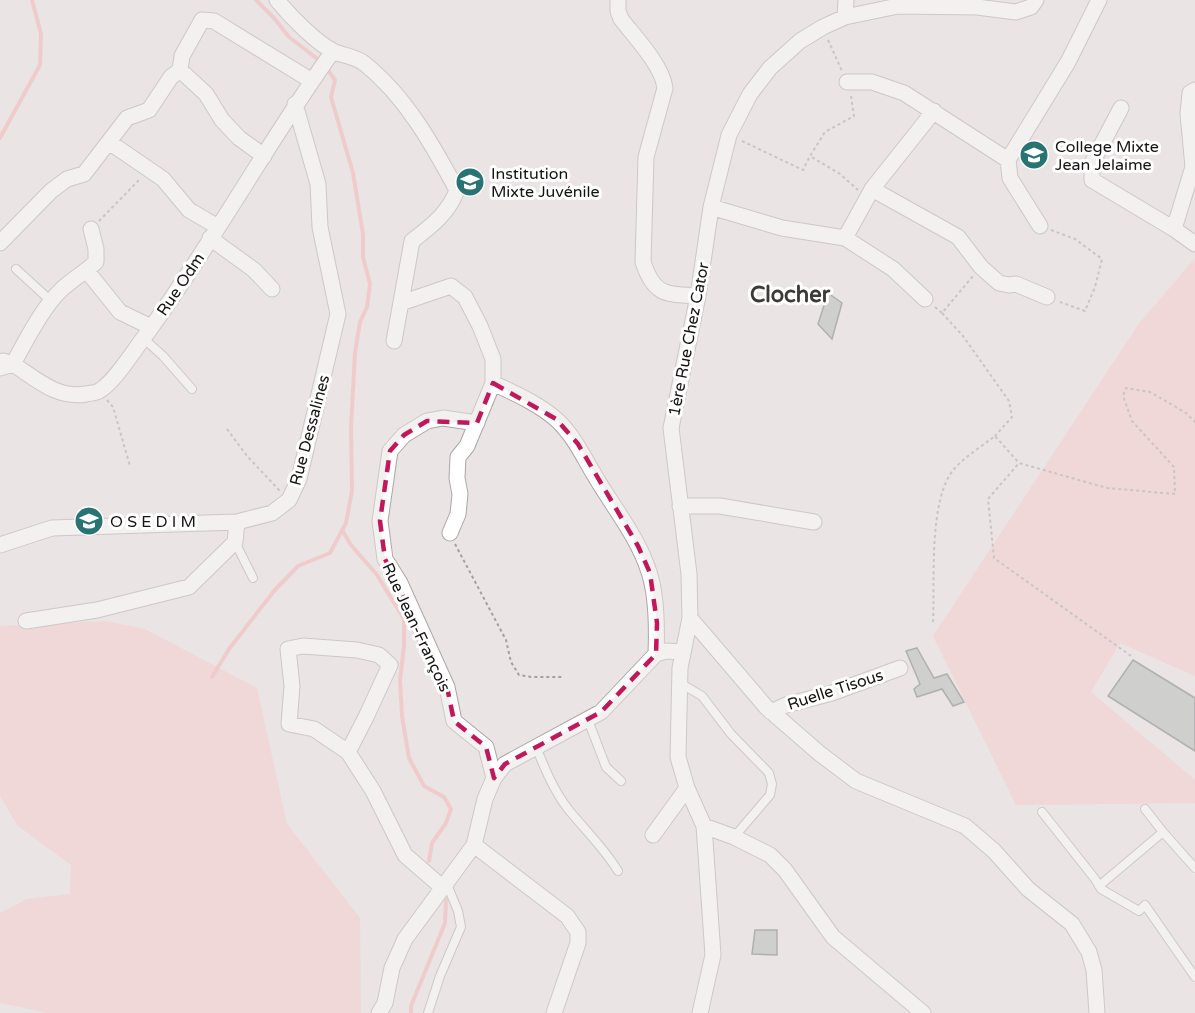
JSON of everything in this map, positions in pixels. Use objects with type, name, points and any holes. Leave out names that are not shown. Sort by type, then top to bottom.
[{"type":"street","points":[[277,0],[290,16],[333,51],[362,61],[385,81],[414,117],[457,190],[454,200],[435,223],[411,241],[394,341]]},
{"type":"street","points":[[618,0],[621,19],[664,80],[664,88],[646,157],[643,262],[650,281],[662,293],[698,296]]},
{"type":"street","points":[[845,16],[846,0]]},
{"type":"street","name":"1ère Rue Chez Cator","points":[[700,1013],[713,954],[704,826],[687,788],[678,757],[682,652],[690,618],[688,574],[671,428],[698,296],[711,207],[729,135],[750,94],[770,68],[800,41],[845,16],[898,6],[977,4],[1017,12],[1031,7],[1036,0]]},
{"type":"street","points":[[1040,226],[1010,178],[1008,160],[1068,62],[1099,0]]},
{"type":"street","points":[[0,243],[51,191],[67,179],[84,174],[127,118],[148,110],[171,77],[180,69],[182,56],[202,20],[214,21],[312,81]]},
{"type":"street","name":"Rue Odm","points":[[99,392],[118,373],[147,333],[295,105],[333,51]]},
{"type":"street","points":[[180,69],[206,94],[222,120],[239,138],[264,156]]},
{"type":"street","points":[[847,82],[872,82],[904,93],[1008,160]]},
{"type":"street","points":[[1174,228],[1192,167],[1188,114],[1190,93],[1195,90]]},
{"type":"street","name":"Rue Dessalines","points":[[0,545],[52,528],[237,522],[272,513],[289,501],[299,479],[338,314],[320,227],[318,184],[295,105]]},
{"type":"street","points":[[1121,108],[1092,163],[1092,180],[1174,228],[1195,244]]},
{"type":"street","points":[[845,238],[869,194],[934,111]]},
{"type":"street","points":[[109,142],[163,179],[189,210],[272,289]]},
{"type":"street","points":[[869,194],[958,237],[981,267],[999,283],[1016,284],[1047,297]]},
{"type":"street","points":[[711,207],[782,228],[845,238],[893,269],[925,299]]},
{"type":"street","points":[[91,229],[96,249],[96,262],[61,289],[4,364],[60,394],[80,395],[99,392]]},
{"type":"street","points":[[87,271],[120,312],[147,333]]},
{"type":"street","points":[[401,303],[451,286],[465,297],[493,359],[493,383],[467,446],[458,457],[457,478],[460,494],[458,514],[450,533]]},
{"type":"street","points":[[493,383],[525,399],[556,419],[578,444],[594,475],[638,546],[650,573],[657,623],[656,654]]},
{"type":"street","name":"Rue Jean-François","points":[[477,423],[443,418],[427,421],[404,435],[390,451],[380,521],[385,559],[400,583],[447,687],[454,721],[486,747],[494,778]]},
{"type":"street","points":[[681,506],[720,506],[814,522]]},
{"type":"street","points":[[26,621],[97,610],[189,587],[235,542],[237,522]]},
{"type":"street","points":[[690,618],[771,712],[856,782],[965,826],[994,851],[1028,889],[1072,924],[1089,952],[1094,970],[1097,1013]]},
{"type":"street","points":[[348,752],[390,665],[379,655],[357,650],[303,646],[288,650],[292,686],[289,724],[314,729],[348,752],[373,791],[405,855],[443,888]]},
{"type":"street","points":[[379,1013],[385,1003],[392,968],[405,939],[474,845],[485,799],[494,778],[505,764],[601,712],[656,654],[666,651],[682,652]]},
{"type":"street","name":"Ruelle Tisous","points":[[771,712],[900,668]]},
{"type":"street","points":[[653,835],[687,788]]},
{"type":"street","points":[[704,826],[734,837],[770,855],[785,870],[833,937],[923,1013]]},
{"type":"street","points":[[474,845],[567,916],[578,932],[578,943],[554,1013]]},
{"type":"lane","points":[[15,269],[52,302]]},
{"type":"lane","points":[[147,333],[163,356],[192,389]]},
{"type":"lane","points":[[235,542],[253,578]]},
{"type":"lane","points":[[680,683],[702,696],[731,734],[769,773],[772,784],[770,795],[734,837]]},
{"type":"lane","points":[[588,720],[606,767],[621,781]]},
{"type":"lane","points":[[536,747],[558,793],[569,810],[606,851],[618,871]]},
{"type":"lane","points":[[1145,809],[1195,868]]},
{"type":"lane","points":[[1042,812],[1101,889],[1139,911],[1145,905],[1195,977]]},
{"type":"lane","points":[[1099,886],[1163,832]]},
{"type":"lane","points":[[428,1013],[460,927],[458,911],[448,887],[443,888]]},
{"type":"path","points":[[729,135],[803,170],[825,132],[854,116],[847,82],[822,27]]},
{"type":"path","points":[[810,156],[869,194]]},
{"type":"path","points":[[91,229],[149,169]]},
{"type":"path","points":[[1040,226],[1075,239],[1102,259],[1095,287],[1085,311],[1047,297]]},
{"type":"path","points":[[942,313],[981,267]]},
{"type":"path","points":[[925,299],[942,313],[963,336],[1009,401],[1012,417],[995,436],[955,467],[945,482],[937,516],[933,622]]},
{"type":"path","points":[[995,436],[1020,463],[1107,488],[1175,494],[1174,467],[1132,421],[1123,396],[1126,388],[1150,392],[1186,413],[1195,422]]},
{"type":"path","points":[[99,392],[113,407],[130,466]]},
{"type":"path","points":[[227,429],[247,456],[289,501]]},
{"type":"path","points":[[1020,463],[988,499],[994,558],[1131,656]]},
{"type":"path","points":[[450,533],[506,640],[511,662],[519,675],[562,676]]},
{"type":"highlighted area","points":[[493,383],[556,419],[578,444],[638,546],[650,573],[657,623],[656,654],[601,712],[505,764],[494,778],[486,747],[454,721],[447,687],[385,559],[380,521],[390,451],[404,435],[427,421],[477,423]]},
{"type":"shaded area","points":[[1195,258],[1195,676],[1120,643],[1091,692],[1195,780],[1195,803],[1016,805],[933,636],[1138,325]]},
{"type":"shaded area","points":[[106,621],[145,629],[257,688],[287,824],[360,918],[361,1013],[49,1013],[0,1003],[0,913],[27,899],[70,894],[71,865],[18,826],[0,796],[0,626]]},
{"type":"building","points":[[828,293],[842,303],[832,339],[818,324]]},
{"type":"building","points":[[917,648],[934,678],[947,674],[964,702],[953,706],[942,689],[917,697],[914,689],[920,684],[906,651]]},
{"type":"building","points":[[1133,660],[1195,698],[1195,751],[1108,696]]},
{"type":"building","points":[[755,930],[777,930],[777,955],[752,954]]},
{"type":"waterway","points":[[0,138],[40,65],[41,34],[32,0]]},
{"type":"waterway","points":[[256,0],[289,37],[320,61]]},
{"type":"waterway","points":[[212,677],[229,649],[274,591],[298,566],[330,553],[346,523],[352,491],[351,427],[355,353],[360,322],[367,307],[370,284],[363,257],[363,234],[353,173],[331,97],[335,80],[327,69]]},
{"type":"waterway","points":[[342,530],[351,545],[377,575],[404,619],[400,680],[402,716],[409,758],[424,786],[444,797],[451,809],[446,823],[432,843],[429,861]]},
{"type":"waterway","points":[[411,1013],[411,1006],[445,923],[446,900]]},
{"type":"place","name":"College Mixte Jean Jelaime","points":[[1034,155]]},
{"type":"place","name":"Institution Mixte Juvénile","points":[[470,182]]},
{"type":"place","name":"O S E D I M","points":[[89,521]]},
{"type":"district","name":"Clocher","points":[[790,294]]}]
